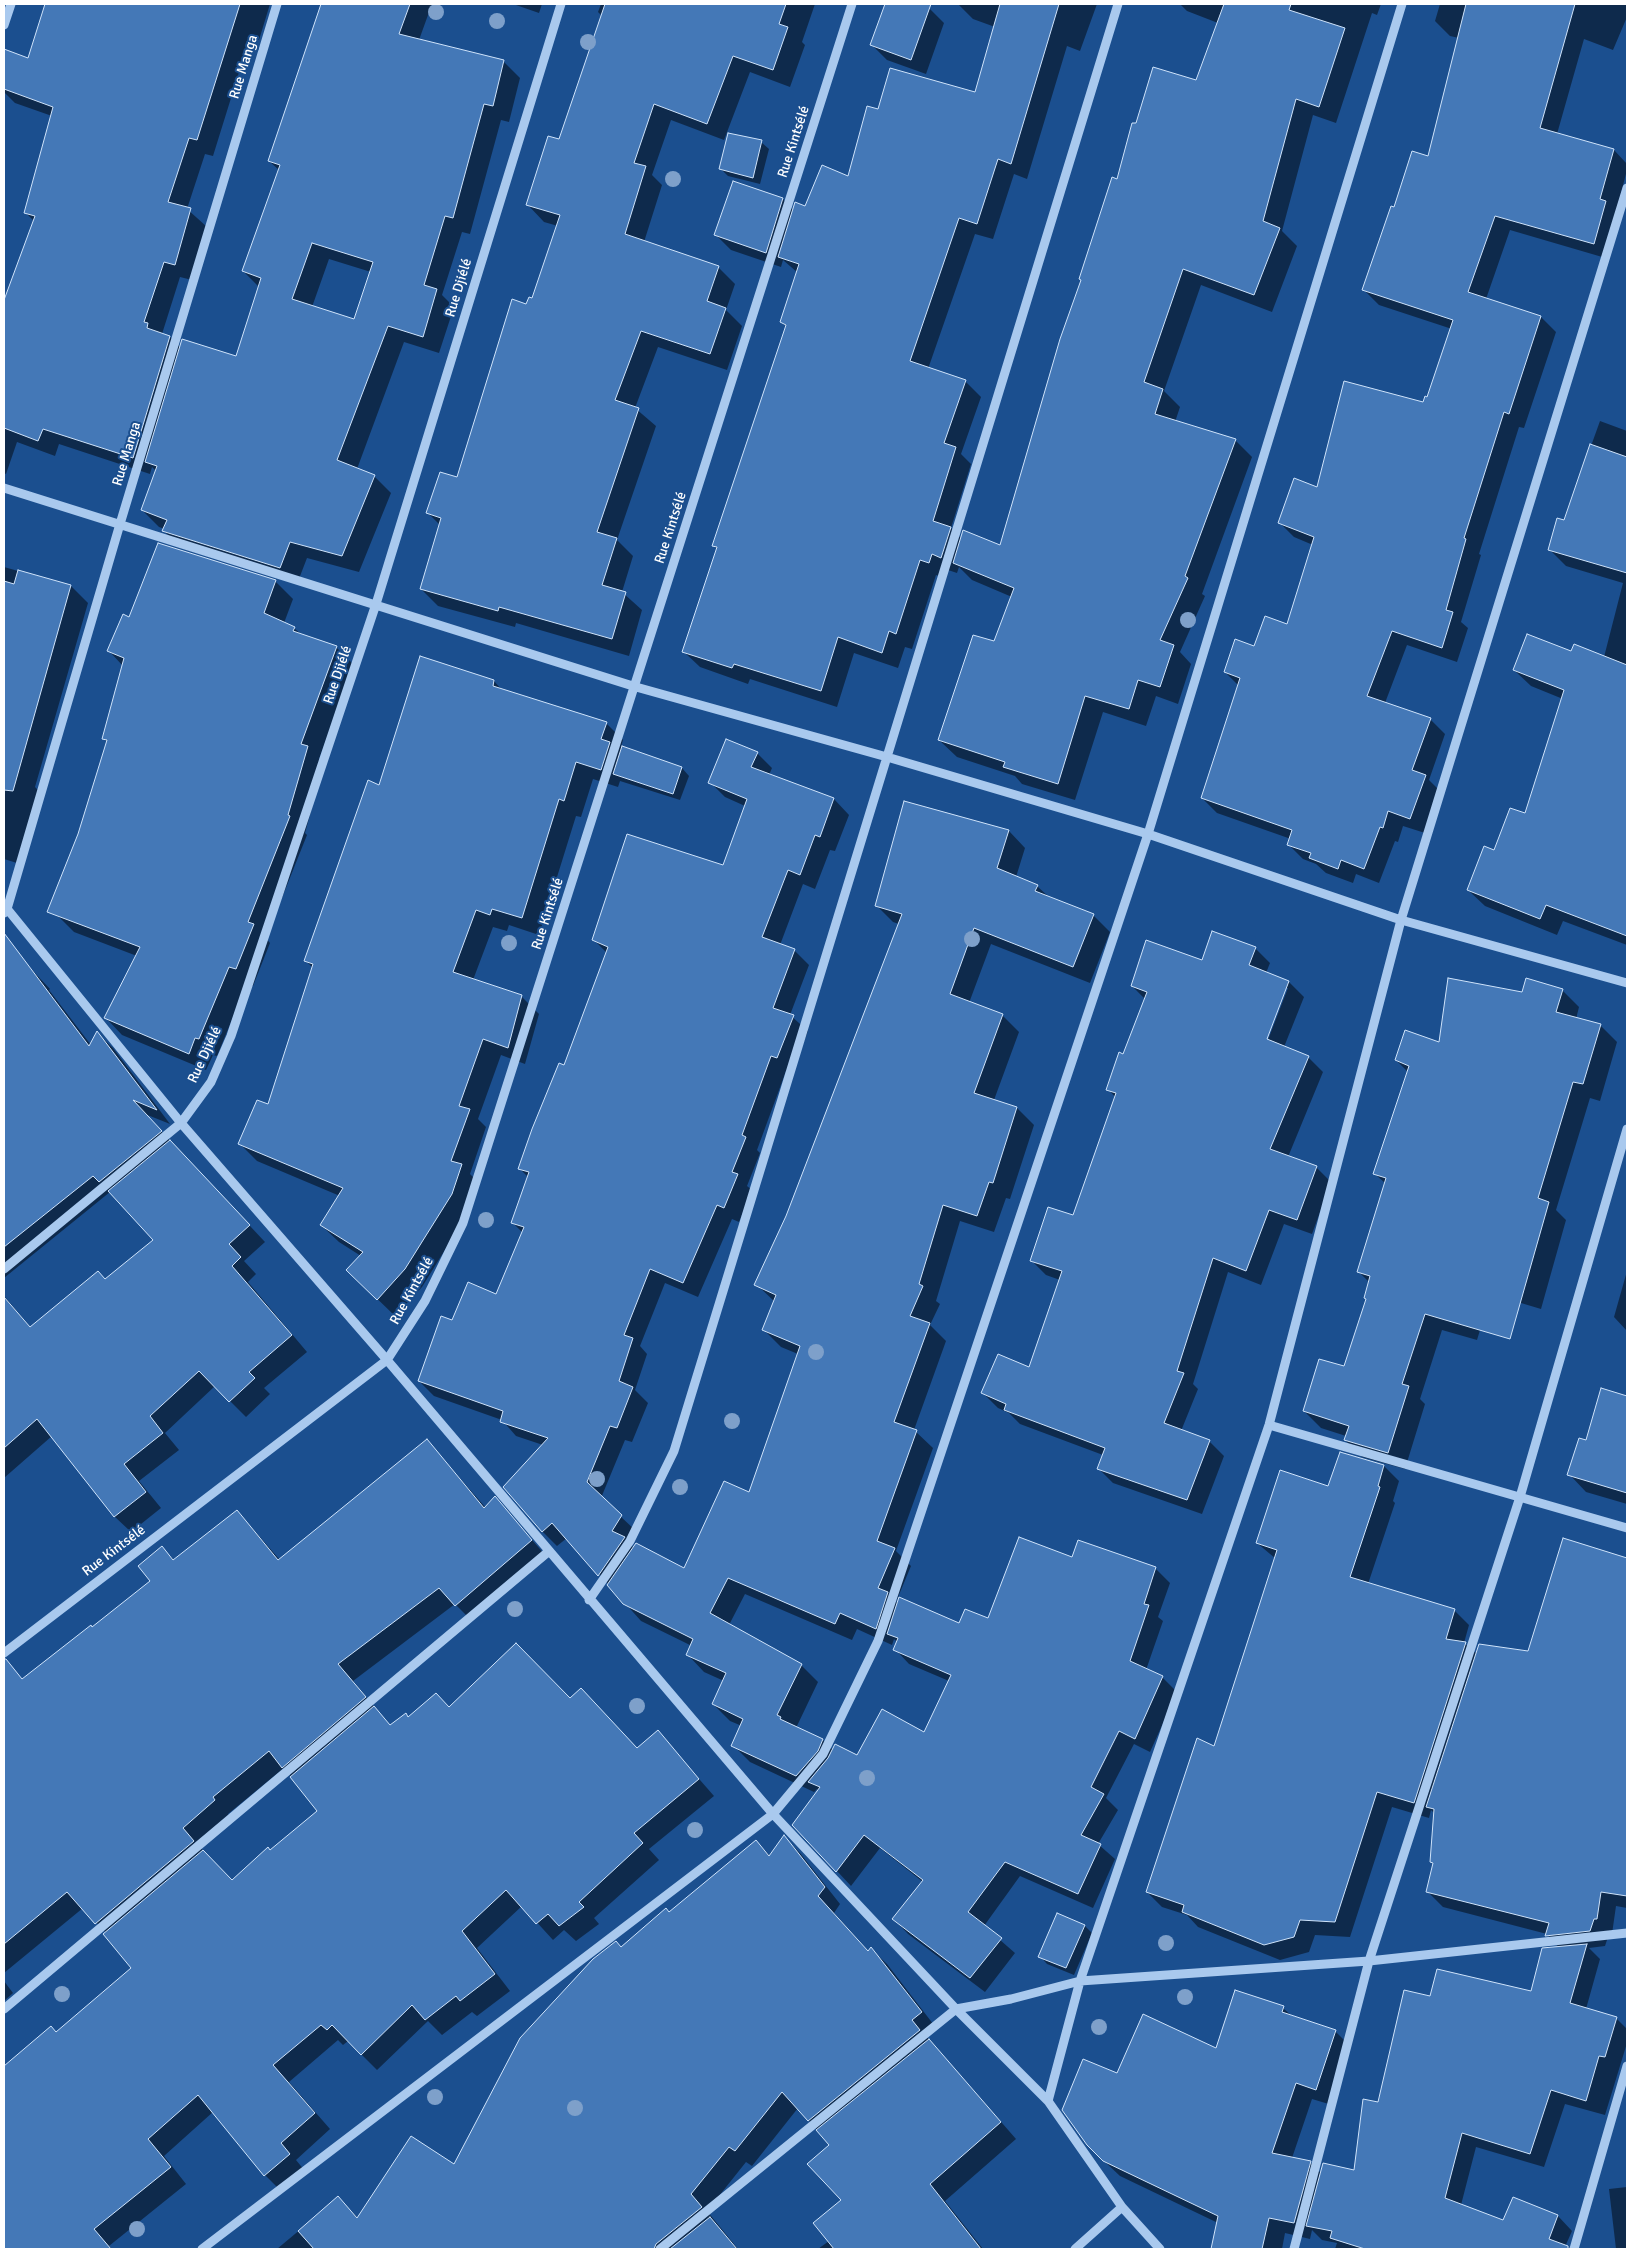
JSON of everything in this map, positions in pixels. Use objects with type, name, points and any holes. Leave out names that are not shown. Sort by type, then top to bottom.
[{"type":"street","points":[[4,25],[11,4]]},
{"type":"street","name":"Rue Manga","points":[[5,909],[278,4]]},
{"type":"street","name":"Rue Djiélé","points":[[4,1269],[181,1123],[211,1082],[231,1036],[376,604],[561,4]]},
{"type":"street","name":"Rue Kintsélé","points":[[4,1653],[387,1360],[425,1300],[463,1223],[636,687],[852,4]]},
{"type":"street","points":[[589,1600],[630,1541],[674,1451],[1118,4]]},
{"type":"street","points":[[202,2249],[773,1814],[823,1754],[878,1641],[1148,834],[1402,4]]},
{"type":"street","points":[[1048,2101],[1080,1981],[1269,1425],[1401,920],[1627,188]]},
{"type":"street","points":[[4,488],[636,687],[887,757],[1148,834],[1401,920],[1627,983]]},
{"type":"street","points":[[5,909],[181,1123],[387,1360],[548,1552],[773,1814],[956,2009],[1048,2101],[1122,2207],[1160,2249]]},
{"type":"street","points":[[1294,2249],[1369,1961],[1520,1497],[1627,1129]]},
{"type":"street","points":[[1269,1425],[1627,1528]]},
{"type":"street","points":[[4,2009],[548,1552]]},
{"type":"street","points":[[660,2249],[956,2009],[1011,1999],[1080,1981],[1369,1961],[1627,1933]]},
{"type":"street","points":[[1574,2249],[1627,2066]]},
{"type":"street","points":[[1075,2249],[1122,2207]]},
{"type":"building","points":[[45,4],[240,4],[197,140],[189,138],[168,202],[191,208],[175,265],[164,262],[144,322],[148,323],[147,328],[170,336],[133,458],[43,429],[38,441],[4,428],[4,300],[35,216],[24,213],[53,107],[4,89],[4,49],[28,58]]},
{"type":"building","points":[[321,4],[410,4],[399,34],[504,60],[493,106],[484,104],[453,218],[445,216],[424,285],[437,289],[423,337],[388,326],[337,460],[375,475],[342,556],[290,542],[280,568],[162,531],[167,520],[141,510],[157,466],[145,462],[182,339],[236,356],[261,278],[242,271],[280,165],[268,161]],"holes":[[[312,243],[373,262],[354,319],[292,299]]]},
{"type":"building","points":[[605,4],[786,4],[779,24],[788,27],[773,70],[733,56],[707,124],[654,104],[634,163],[646,166],[625,234],[719,266],[707,301],[726,308],[710,354],[641,331],[615,400],[639,408],[597,532],[617,538],[602,585],[626,592],[612,639],[499,607],[498,611],[420,589],[441,518],[426,513],[440,472],[457,477],[512,299],[526,304],[529,297],[532,298],[560,215],[526,205],[548,136],[559,139]]},
{"type":"building","points":[[885,4],[931,4],[911,60],[870,45]]},
{"type":"building","points":[[1000,4],[1059,4],[1011,164],[998,159],[977,224],[959,218],[910,361],[966,380],[944,443],[956,447],[933,521],[951,527],[941,558],[932,554],[929,563],[920,560],[896,634],[889,631],[882,653],[838,637],[821,691],[734,664],[732,668],[682,652],[717,547],[712,546],[786,325],[780,322],[799,264],[778,257],[795,202],[805,206],[822,165],[848,176],[867,106],[878,109],[890,68],[975,92]]},
{"type":"building","points":[[1224,4],[1291,4],[1289,10],[1345,28],[1319,107],[1296,99],[1263,221],[1280,228],[1254,295],[1183,269],[1144,382],[1163,389],[1155,414],[1236,439],[1185,576],[1188,578],[1160,640],[1174,645],[1160,687],[1138,680],[1129,709],[1085,696],[1058,784],[1003,767],[1005,762],[938,740],[973,635],[994,641],[1014,588],[953,563],[963,530],[1000,545],[1060,339],[1081,280],[1079,279],[1112,177],[1117,179],[1132,123],[1136,123],[1153,67],[1196,80]]},
{"type":"building","points":[[1466,4],[1575,4],[1540,128],[1614,149],[1600,199],[1606,201],[1594,244],[1495,216],[1468,292],[1541,316],[1509,414],[1504,412],[1464,538],[1466,539],[1446,610],[1453,612],[1442,648],[1392,631],[1367,696],[1431,718],[1412,770],[1426,775],[1410,819],[1388,811],[1383,828],[1380,827],[1364,869],[1341,860],[1338,869],[1309,858],[1311,853],[1287,845],[1292,830],[1201,798],[1240,678],[1224,672],[1235,639],[1254,646],[1265,616],[1287,624],[1314,537],[1278,523],[1294,478],[1317,487],[1344,381],[1423,402],[1425,396],[1427,397],[1453,320],[1362,290],[1391,206],[1394,207],[1412,151],[1428,156]]},
{"type":"building","points":[[728,133],[762,140],[753,178],[719,169]]},
{"type":"building","points":[[733,181],[783,198],[766,253],[714,235]]},
{"type":"building","points":[[1590,444],[1627,457],[1627,573],[1548,550],[1557,518],[1564,520]]},
{"type":"building","points":[[158,543],[276,580],[264,613],[295,627],[293,631],[337,646],[301,744],[308,746],[288,815],[290,816],[248,922],[254,924],[236,969],[229,967],[199,1039],[195,1038],[189,1054],[104,1018],[140,947],[47,912],[78,834],[107,740],[102,739],[124,658],[107,651],[123,614],[129,617]]},
{"type":"building","points":[[18,570],[71,585],[13,791],[4,790],[4,581],[14,584]]},
{"type":"building","points":[[1527,634],[1571,651],[1574,644],[1627,665],[1627,936],[1546,905],[1540,919],[1467,890],[1484,846],[1494,850],[1510,808],[1525,813],[1564,690],[1513,670]]},
{"type":"building","points":[[420,656],[494,680],[493,686],[607,722],[601,739],[610,742],[601,770],[576,762],[564,801],[559,799],[522,918],[492,909],[490,915],[476,910],[453,972],[522,995],[508,1048],[483,1039],[459,1106],[470,1109],[451,1161],[462,1164],[452,1194],[405,1269],[377,1300],[346,1270],[363,1252],[320,1225],[343,1188],[238,1144],[257,1100],[268,1104],[313,964],[304,961],[368,780],[379,785]]},
{"type":"building","points":[[726,739],[758,752],[751,767],[834,798],[820,837],[815,835],[800,875],[788,870],[762,937],[795,949],[773,1008],[794,1015],[777,1058],[771,1056],[742,1135],[746,1137],[732,1172],[738,1174],[724,1208],[717,1205],[683,1283],[650,1269],[624,1335],[633,1338],[619,1381],[633,1387],[617,1428],[610,1426],[587,1482],[622,1515],[612,1531],[625,1537],[598,1576],[552,1523],[542,1532],[503,1487],[548,1438],[500,1422],[503,1411],[418,1381],[441,1316],[452,1320],[468,1282],[496,1294],[524,1227],[511,1223],[529,1172],[518,1169],[559,1063],[564,1065],[608,947],[592,940],[627,834],[723,865],[747,799],[708,783]]},
{"type":"building","points":[[622,746],[682,767],[673,794],[613,774]]},
{"type":"building","points":[[904,801],[1009,830],[997,868],[1038,885],[1035,891],[1094,914],[1073,967],[974,928],[950,994],[1003,1014],[974,1093],[1017,1107],[993,1183],[989,1182],[977,1216],[943,1205],[919,1284],[923,1286],[910,1316],[930,1323],[894,1422],[917,1430],[877,1541],[895,1548],[878,1588],[888,1592],[876,1629],[840,1613],[835,1624],[728,1578],[710,1613],[802,1664],[777,1715],[781,1717],[780,1719],[823,1739],[818,1751],[796,1776],[731,1746],[743,1719],[712,1704],[726,1673],[686,1655],[693,1639],[623,1604],[607,1585],[636,1543],[684,1568],[724,1481],[749,1492],[800,1346],[762,1330],[776,1295],[754,1285],[786,1216],[902,914],[875,906]]},
{"type":"building","points":[[1212,931],[1256,947],[1249,965],[1289,981],[1267,1039],[1309,1056],[1270,1149],[1317,1166],[1297,1220],[1269,1210],[1246,1271],[1213,1258],[1177,1371],[1184,1373],[1164,1423],[1210,1440],[1187,1500],[1097,1469],[1105,1448],[1004,1410],[1006,1404],[981,1393],[998,1354],[1029,1367],[1062,1271],[1030,1261],[1048,1207],[1073,1215],[1116,1093],[1106,1090],[1119,1052],[1123,1054],[1147,992],[1131,986],[1146,940],[1202,960]]},
{"type":"building","points":[[4,933],[89,1046],[97,1031],[157,1110],[133,1100],[162,1131],[99,1182],[93,1176],[4,1247]]},
{"type":"building","points":[[1448,978],[1522,992],[1526,978],[1563,989],[1556,1012],[1601,1024],[1583,1084],[1573,1082],[1538,1198],[1549,1202],[1510,1339],[1425,1314],[1402,1384],[1409,1386],[1388,1453],[1344,1440],[1349,1426],[1303,1411],[1319,1359],[1344,1366],[1366,1299],[1364,1298],[1370,1276],[1357,1272],[1386,1178],[1373,1174],[1409,1066],[1395,1060],[1405,1030],[1439,1042]]},
{"type":"building","points":[[170,1140],[250,1225],[229,1244],[241,1257],[232,1266],[292,1335],[249,1372],[255,1378],[229,1402],[199,1371],[150,1416],[163,1433],[124,1464],[146,1492],[114,1517],[37,1419],[4,1448],[4,1297],[30,1327],[98,1271],[105,1279],[153,1240],[108,1191]]},
{"type":"building","points":[[1601,1388],[1627,1396],[1627,1493],[1567,1475],[1579,1438],[1586,1440]]},
{"type":"building","points":[[427,1439],[484,1508],[495,1496],[532,1540],[455,1606],[439,1588],[338,1664],[366,1697],[282,1768],[269,1751],[213,1797],[215,1800],[183,1828],[194,1841],[95,1924],[67,1892],[4,1944],[4,1659],[22,1679],[150,1581],[138,1566],[162,1546],[173,1560],[237,1510],[278,1560]]},
{"type":"building","points":[[1340,1452],[1384,1465],[1378,1486],[1380,1487],[1350,1577],[1455,1609],[1446,1639],[1466,1642],[1414,1803],[1377,1792],[1335,1922],[1300,1920],[1294,1937],[1264,1945],[1182,1912],[1184,1905],[1146,1892],[1197,1738],[1214,1746],[1277,1550],[1256,1543],[1280,1470],[1328,1486]]},
{"type":"building","points":[[1019,1537],[1072,1557],[1078,1540],[1156,1567],[1144,1604],[1149,1605],[1130,1661],[1163,1676],[1135,1739],[1119,1731],[1091,1787],[1104,1794],[1081,1835],[1101,1844],[1078,1894],[1005,1862],[968,1912],[1002,1938],[970,1978],[892,1919],[923,1880],[864,1835],[836,1872],[792,1825],[820,1787],[808,1782],[828,1758],[835,1744],[857,1755],[882,1709],[924,1732],[951,1675],[893,1650],[898,1638],[887,1634],[899,1597],[959,1623],[965,1609],[988,1618]]},
{"type":"building","points":[[1563,1538],[1627,1558],[1627,1896],[1601,1892],[1597,1919],[1594,1919],[1590,1931],[1545,1936],[1549,1923],[1426,1892],[1433,1863],[1430,1862],[1434,1809],[1426,1807],[1479,1644],[1528,1651]]},
{"type":"building","points":[[516,1643],[570,1698],[581,1688],[637,1748],[658,1730],[699,1779],[634,1833],[643,1843],[579,1902],[584,1907],[559,1926],[548,1914],[536,1924],[506,1890],[462,1931],[495,1974],[460,2001],[456,1996],[425,2020],[412,2005],[361,2055],[332,2025],[327,2030],[321,2025],[273,2065],[315,2113],[281,2143],[290,2154],[264,2176],[198,2095],[148,2139],[171,2167],[94,2229],[111,2249],[4,2249],[4,2066],[51,2026],[56,2032],[131,1968],[103,1934],[203,1850],[232,1880],[268,1847],[270,1850],[317,1811],[290,1777],[374,1706],[390,1725],[406,1713],[408,1717],[436,1693],[449,1707]]},
{"type":"building","points":[[784,1835],[825,1887],[818,1896],[868,1951],[871,1947],[922,2012],[912,2020],[920,2030],[808,2121],[782,2092],[735,2151],[729,2147],[691,2194],[702,2207],[656,2244],[654,2249],[314,2249],[298,2231],[338,2196],[357,2218],[411,2136],[454,2164],[520,2038],[593,1959],[616,1941],[621,1947],[666,1908],[669,1912],[756,1840],[769,1856]]},
{"type":"building","points":[[1057,1913],[1085,1925],[1066,1968],[1038,1957]]},
{"type":"building","points":[[1587,1944],[1570,2003],[1617,2017],[1605,2057],[1599,2056],[1586,2101],[1551,2090],[1530,2154],[1462,2133],[1445,2198],[1503,2220],[1513,2197],[1558,2215],[1549,2239],[1568,2246],[1568,2249],[1365,2249],[1330,2238],[1332,2231],[1306,2226],[1323,2163],[1354,2170],[1363,2099],[1378,2102],[1404,1990],[1430,1996],[1437,1969],[1531,1991],[1542,1948]]},
{"type":"building","points":[[1235,1990],[1284,2006],[1282,2012],[1336,2030],[1316,2090],[1296,2083],[1272,2153],[1311,2161],[1294,2223],[1269,2218],[1262,2249],[1211,2249],[1218,2216],[1103,2161],[1087,2145],[1062,2110],[1083,2059],[1117,2073],[1143,2014],[1216,2048]]},
{"type":"building","points":[[929,2039],[1001,2122],[930,2184],[981,2249],[834,2249],[813,2223],[841,2200],[807,2164],[829,2145],[816,2130]]},
{"type":"building","points":[[710,2217],[737,2249],[670,2249]]}]
